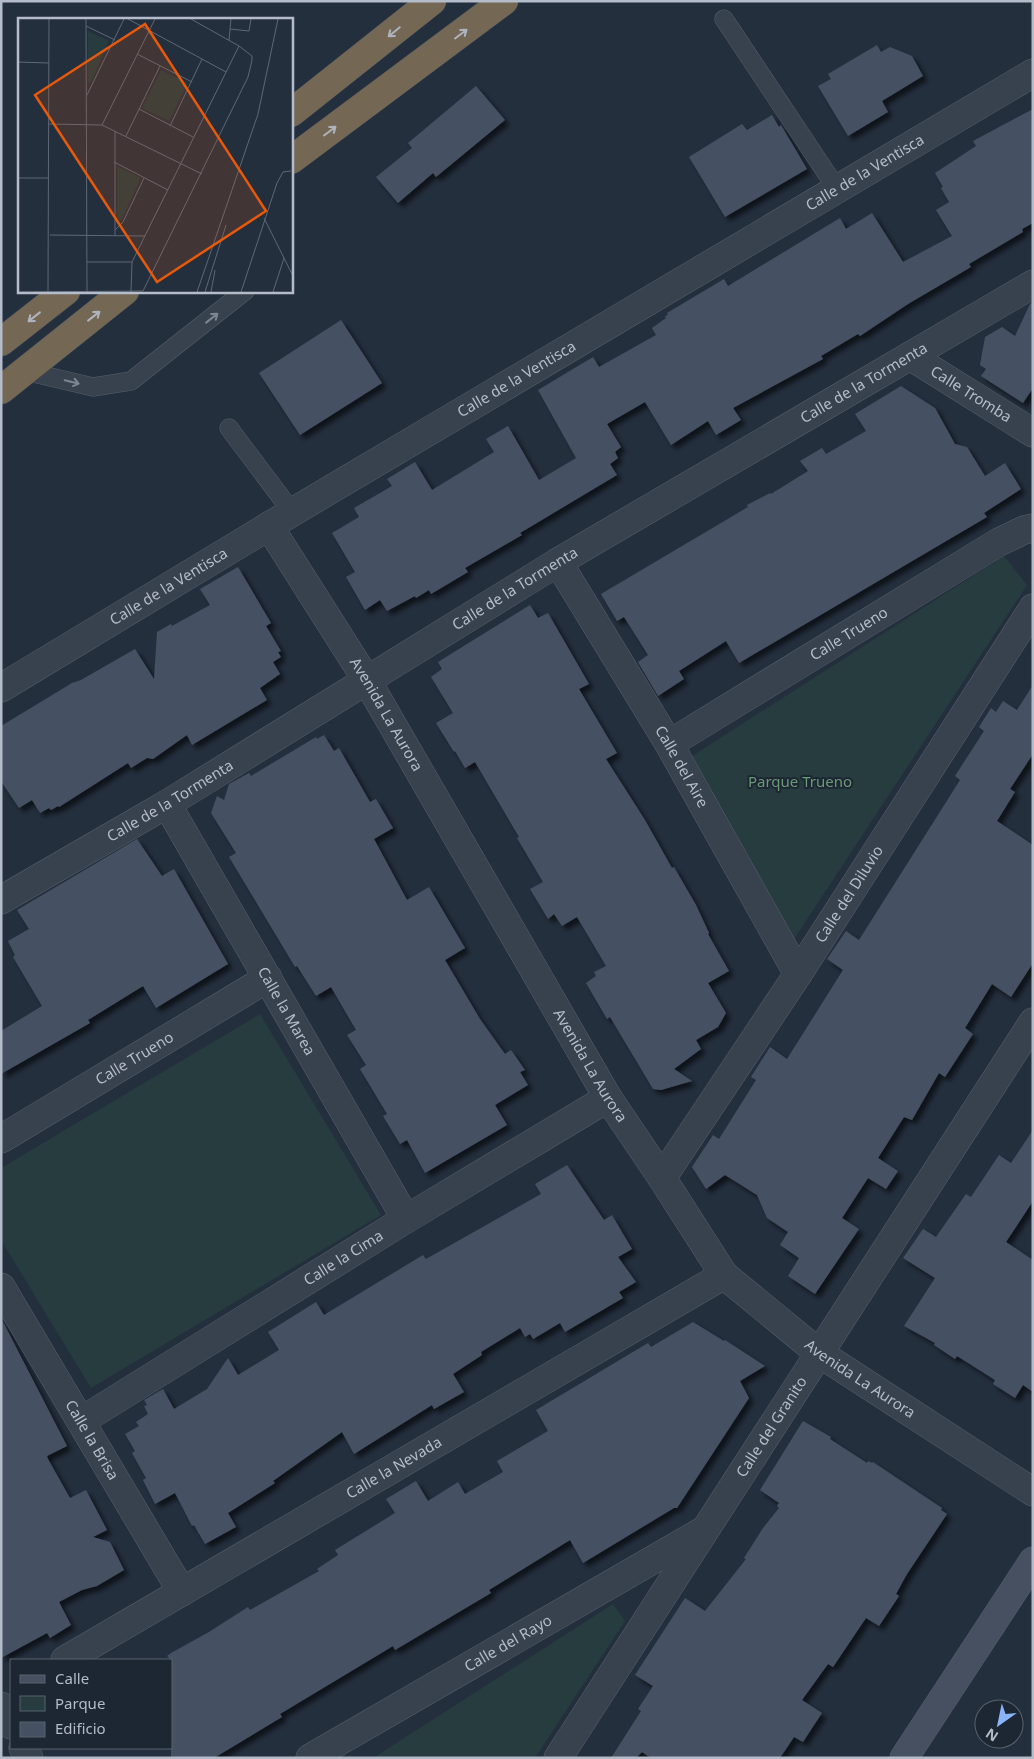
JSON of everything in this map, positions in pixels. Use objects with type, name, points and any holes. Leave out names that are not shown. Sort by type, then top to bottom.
[{"type":"highway","points":[[292,112],[432,1]]},
{"type":"highway","points":[[293,164],[500,5]]},
{"type":"highway","points":[[1,342],[65,292]]},
{"type":"highway","points":[[1,390],[125,292]]},
{"type":"main road","points":[[904,1758],[1033,1561]]},
{"type":"street","name":"Calle de la Ventisca","points":[[1,688],[292,512],[1033,73]]},
{"type":"street","name":"Calle de la Tormenta","points":[[1,900],[167,804],[366,679],[558,562],[1033,284]]},
{"type":"street","name":"Calle Tromba","points":[[910,356],[1033,433]]},
{"type":"street","name":"Avenida La Aurora","points":[[269,526],[366,679],[608,1098],[724,1275],[819,1353],[1033,1492]]},
{"type":"street","name":"Calle Trueno","points":[[668,744],[999,542],[1024,530],[1033,528]]},
{"type":"street","name":"Calle del Aire","points":[[558,562],[668,744],[798,974]]},
{"type":"street","name":"Calle del Diluvio","points":[[662,1178],[798,974],[1033,608]]},
{"type":"street","name":"Calle la Marea","points":[[167,804],[406,1219]]},
{"type":"street","name":"Calle Trueno","points":[[1,1139],[268,978]]},
{"type":"street","name":"Calle del Granito","points":[[558,1758],[1033,1022]]},
{"type":"street","name":"Calle la Cima","points":[[80,1421],[406,1219],[608,1098]]},
{"type":"street","name":"Calle la Nevada","points":[[67,1659],[724,1275]]},
{"type":"street","name":"Calle la Brisa","points":[[1,1287],[182,1592]]},
{"type":"street","name":"Calle del Rayo","points":[[310,1758],[705,1530]]},
{"type":"street","points":[[1,1706],[10,1723]]},
{"type":"lane","points":[[724,18],[837,189]]},
{"type":"lane","points":[[25,371],[93,387],[131,381],[244,292]]},
{"type":"lane","points":[[229,428],[292,512]]},
{"type":"green space","name":"Parque Trueno","points":[[1004,556],[1027,585],[794,939],[692,756]]},
{"type":"green space","points":[[260,1014],[381,1215],[91,1388],[1,1240],[1,1168]]},
{"type":"green space","points":[[613,1604],[625,1621],[535,1758],[373,1758]]},
{"type":"building","points":[[877,45],[881,52],[890,47],[912,56],[923,76],[882,101],[888,112],[848,136],[818,86],[831,79],[828,74]]},
{"type":"building","points":[[476,86],[505,120],[436,177],[433,173],[398,203],[376,177],[412,148],[408,143]]},
{"type":"building","points":[[1033,109],[1033,223],[1022,229],[1023,232],[969,264],[971,267],[908,304],[860,336],[858,334],[821,356],[823,359],[733,408],[741,420],[716,435],[708,421],[671,445],[645,402],[607,424],[621,447],[615,452],[618,458],[610,464],[617,475],[520,533],[522,535],[465,568],[468,572],[431,594],[429,590],[387,611],[380,600],[365,610],[346,577],[355,572],[332,533],[359,517],[354,508],[392,486],[387,479],[415,462],[432,490],[494,452],[486,439],[508,426],[539,480],[576,458],[538,390],[593,357],[599,367],[656,335],[652,328],[666,318],[667,313],[724,279],[728,286],[840,218],[846,229],[872,213],[903,262],[952,236],[936,210],[949,202],[935,173],[976,146],[973,141]]},
{"type":"building","points":[[772,115],[779,127],[781,125],[807,169],[725,217],[689,157],[742,124],[747,130]]},
{"type":"building","points":[[1033,302],[1033,388],[1023,403],[981,376],[986,369],[980,365],[985,337],[1002,327],[1015,336],[1030,304]]},
{"type":"building","points":[[341,320],[382,383],[300,435],[259,373]]},
{"type":"building","points":[[901,386],[935,408],[955,444],[967,447],[985,476],[1005,463],[1021,489],[984,513],[987,517],[739,663],[726,641],[679,671],[684,679],[658,696],[638,662],[648,655],[624,617],[617,621],[601,594],[748,507],[747,505],[771,494],[808,471],[800,461],[822,448],[826,454],[866,431],[855,414]]},
{"type":"building","points":[[238,567],[271,623],[266,626],[281,651],[278,652],[281,657],[273,662],[280,674],[260,688],[267,700],[192,745],[187,735],[153,759],[147,758],[131,768],[128,763],[59,807],[51,810],[49,808],[40,813],[32,800],[19,808],[1,781],[1,726],[72,683],[81,680],[135,649],[154,679],[157,632],[210,605],[200,589]]},
{"type":"building","points":[[530,605],[538,618],[548,613],[589,684],[579,689],[617,753],[606,759],[645,820],[672,868],[674,867],[696,905],[708,934],[729,971],[708,983],[726,1013],[718,1027],[696,1040],[701,1049],[674,1069],[692,1081],[661,1090],[653,1089],[610,1017],[607,1019],[586,983],[596,976],[594,972],[606,966],[577,917],[562,926],[554,914],[548,919],[530,889],[543,882],[517,838],[519,837],[475,762],[465,768],[436,723],[453,713],[431,677],[442,669],[438,662]]},
{"type":"building","points":[[1033,685],[1033,754],[1010,789],[1015,792],[997,821],[1033,845],[1033,963],[1011,997],[992,984],[965,1028],[973,1034],[945,1077],[939,1073],[912,1120],[904,1117],[878,1158],[898,1171],[886,1189],[868,1178],[842,1218],[859,1229],[815,1294],[788,1276],[799,1258],[780,1245],[788,1232],[767,1218],[757,1195],[725,1175],[706,1189],[692,1167],[713,1135],[719,1139],[756,1080],[751,1077],[770,1047],[787,1059],[843,970],[827,959],[846,931],[859,940],[960,780],[955,776],[984,731],[979,727],[991,708],[996,712],[1003,701],[1017,710]]},
{"type":"building","points":[[324,735],[334,751],[339,748],[370,802],[376,799],[393,828],[374,839],[407,900],[429,887],[465,948],[445,960],[480,1019],[505,1054],[511,1050],[525,1070],[520,1072],[528,1085],[495,1105],[507,1125],[425,1173],[407,1140],[400,1144],[383,1116],[387,1114],[360,1069],[366,1065],[347,1035],[356,1030],[331,987],[316,996],[297,966],[295,967],[229,857],[236,853],[211,813],[217,796],[224,800],[229,784],[249,773],[251,776],[316,737],[317,739]]},
{"type":"building","points":[[137,839],[162,876],[174,869],[228,964],[156,1008],[143,986],[88,1020],[90,1023],[1,1074],[1,1031],[42,1006],[13,957],[15,955],[8,941],[29,929],[17,910]]},
{"type":"building","points":[[1033,1130],[1033,1201],[1006,1242],[1033,1260],[1033,1392],[1023,1385],[1015,1398],[993,1384],[995,1380],[957,1356],[955,1359],[934,1345],[935,1343],[904,1326],[935,1278],[903,1258],[923,1229],[936,1237],[966,1194],[971,1197],[999,1155],[1011,1163]]},
{"type":"building","points":[[567,1165],[604,1220],[612,1215],[632,1249],[618,1257],[636,1282],[619,1292],[623,1298],[565,1332],[560,1323],[533,1339],[530,1334],[525,1337],[520,1328],[481,1352],[482,1355],[453,1374],[464,1392],[434,1409],[432,1405],[354,1454],[342,1432],[273,1481],[275,1483],[228,1513],[236,1527],[205,1544],[194,1525],[192,1526],[175,1493],[155,1504],[143,1480],[146,1478],[132,1453],[135,1451],[125,1434],[139,1426],[136,1422],[148,1414],[144,1406],[147,1405],[144,1400],[163,1389],[174,1409],[207,1389],[228,1358],[238,1375],[279,1350],[268,1332],[316,1302],[324,1315],[423,1255],[426,1259],[541,1194],[535,1184]]},
{"type":"building","points":[[1,1318],[67,1446],[47,1456],[48,1459],[70,1498],[86,1490],[107,1530],[93,1537],[110,1542],[124,1570],[97,1586],[82,1590],[59,1602],[71,1625],[50,1638],[47,1633],[1,1658]]},
{"type":"building","points":[[693,1322],[765,1366],[740,1381],[749,1398],[677,1508],[674,1508],[583,1563],[570,1540],[489,1590],[491,1593],[395,1650],[393,1646],[280,1714],[282,1717],[214,1758],[171,1758],[172,1659],[167,1656],[248,1607],[250,1610],[319,1571],[317,1569],[338,1555],[335,1550],[395,1513],[386,1499],[416,1481],[428,1501],[458,1482],[465,1494],[503,1472],[497,1461],[548,1431],[536,1410],[648,1343],[651,1347]]},
{"type":"building","points":[[803,1421],[831,1437],[830,1439],[867,1463],[868,1461],[873,1462],[942,1508],[941,1510],[947,1514],[907,1574],[896,1594],[899,1596],[879,1626],[866,1618],[833,1667],[828,1664],[802,1700],[822,1713],[803,1742],[794,1737],[780,1758],[651,1758],[642,1752],[636,1758],[611,1758],[641,1711],[638,1709],[653,1686],[635,1675],[685,1598],[705,1611],[746,1559],[744,1558],[763,1528],[779,1508],[777,1506],[779,1503],[760,1490]]}]
